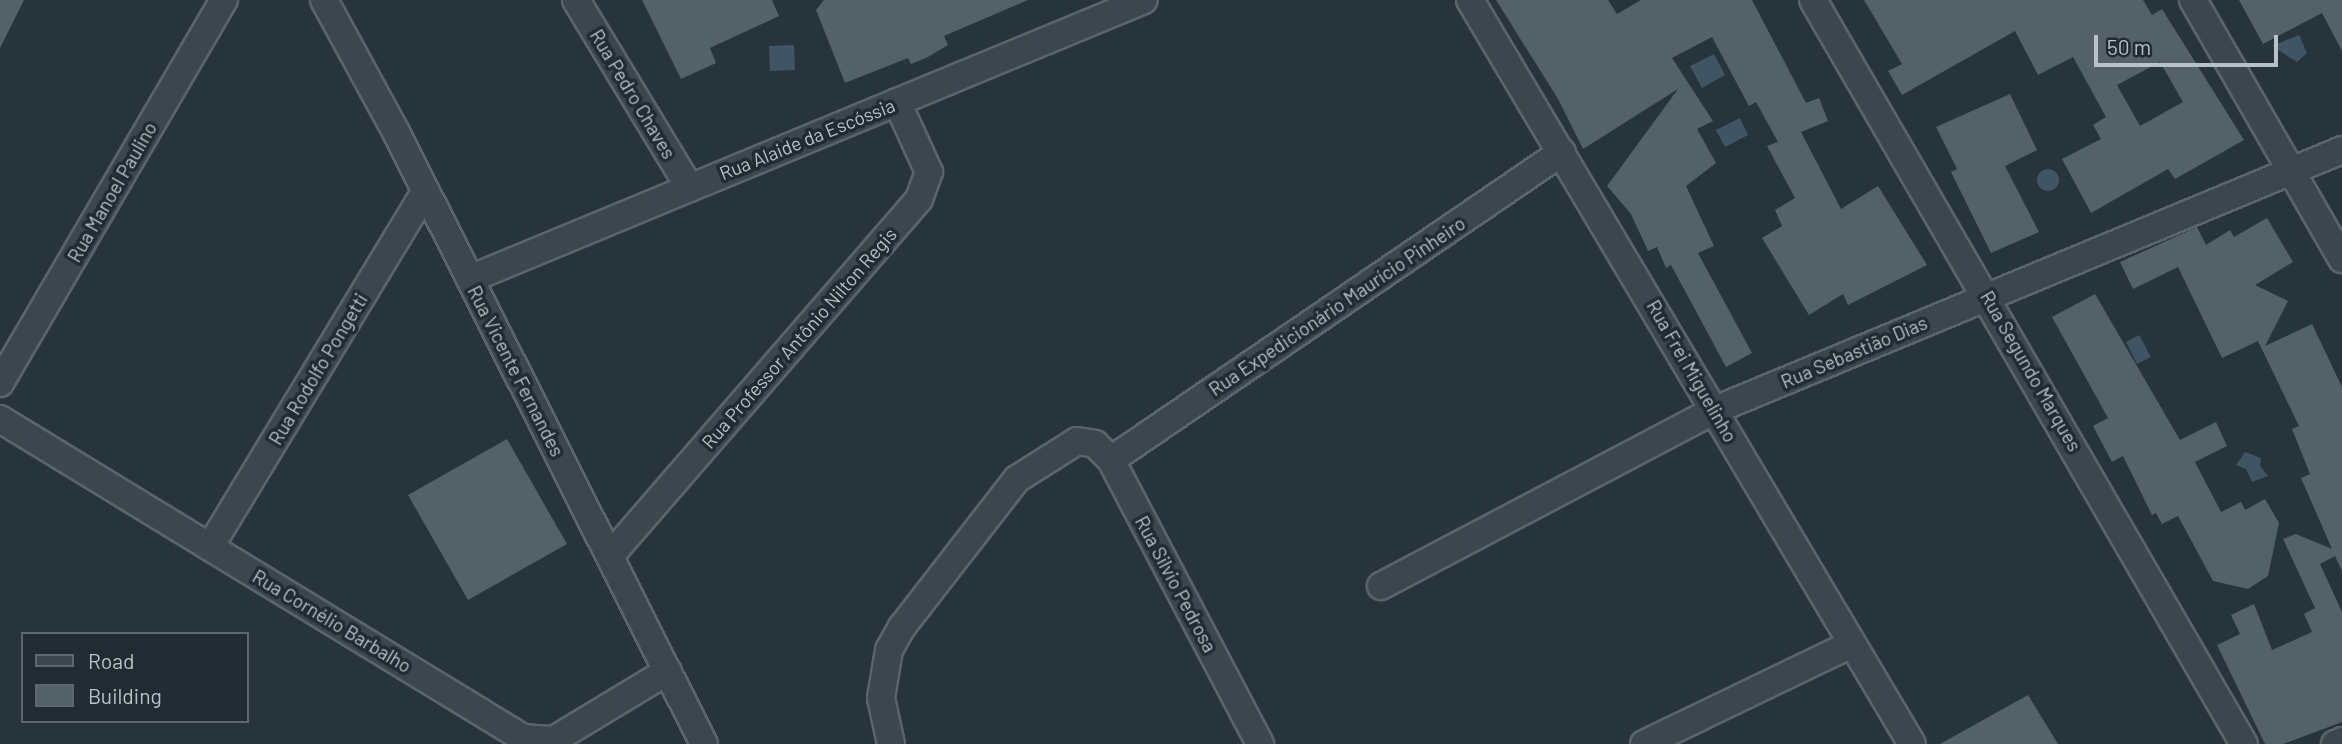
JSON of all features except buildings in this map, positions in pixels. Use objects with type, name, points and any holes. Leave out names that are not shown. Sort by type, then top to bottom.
[{"type":"street","name":"Rua Manoel Paulino","points":[[2,376],[224,0]]},
{"type":"street","name":"Rua Vicente Fernandes","points":[[324,0],[470,279],[704,744]]},
{"type":"street","name":"Rua Pedro Chaves","points":[[576,0],[690,188]]},
{"type":"street","name":"Rua Alaide da Escóssia","points":[[470,279],[897,102],[1098,9],[1144,0]]},
{"type":"street","name":"Rua Frei Miguelinho","points":[[1470,0],[1912,744]]},
{"type":"street","name":"Rua Segundo Marques","points":[[1814,0],[1988,296],[2244,744]]},
{"type":"street","points":[[2193,0],[2342,259]]},
{"type":"street","name":"Rua Professor Antônio Nilton Regis","points":[[610,556],[919,199],[929,172],[897,102]]},
{"type":"street","name":"Rua Sebastião Dias","points":[[1381,586],[1715,410],[2342,150]]},
{"type":"street","name":"Rua Expedicionário Maurício Pinheiro","points":[[1111,460],[1562,152]]},
{"type":"street","name":"Rua Rodolfo Pongetti","points":[[210,547],[425,191]]},
{"type":"street","name":"Rua Cornélio Barbalho","points":[[0,419],[523,738],[539,742],[567,733],[668,671]]},
{"type":"street","name":"Rua Silvio Pedrosa","points":[[891,744],[881,698],[882,679],[889,650],[902,627],[1017,479],[1077,441],[1095,444],[1111,460],[1260,744]]},
{"type":"street","points":[[1644,744],[1852,643]]},
{"type":"street","points":[[2335,744],[2342,741]]},
{"type":"water","points":[[2299,35],[2307,53],[2297,62],[2272,46]]},
{"type":"water","points":[[794,45],[795,70],[770,71],[769,46]]},
{"type":"water","points":[[1714,54],[1725,75],[1702,88],[1690,66]]},
{"type":"water","points":[[1740,118],[1748,135],[1725,147],[1716,130]]},
{"type":"water","points":[[2048,169],[2056,172],[2059,180],[2056,188],[2048,191],[2040,188],[2037,180],[2040,172]]},
{"type":"water","points":[[2139,335],[2151,357],[2137,364],[2126,342]]},
{"type":"water","points":[[2245,452],[2261,458],[2260,466],[2268,476],[2252,482],[2246,469],[2236,465]]}]
